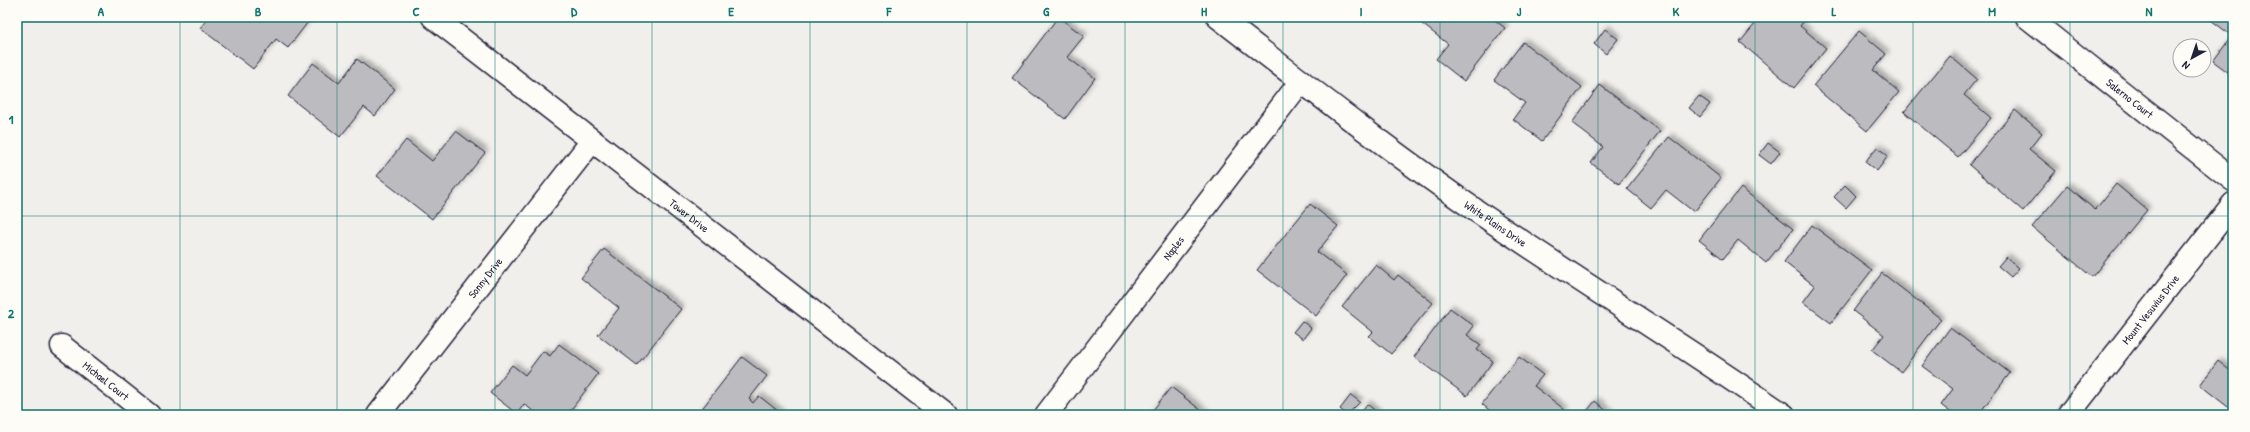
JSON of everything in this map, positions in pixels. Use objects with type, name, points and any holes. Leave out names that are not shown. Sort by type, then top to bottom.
[{"type":"street","name":"Tower Drive","points":[[433,17],[946,415]]},
{"type":"street","name":"White Plains Drive","points":[[1218,17],[1466,204],[1546,258],[1699,356],[1784,415]]},
{"type":"street","name":"Salerno Court","points":[[2027,17],[2233,180]]},
{"type":"street","name":"Naples","points":[[1046,415],[1301,81]]},
{"type":"street","name":"Sonny Drive","points":[[378,415],[592,140]]},
{"type":"street","name":"Mount Vesuvius Drive","points":[[2068,415],[2233,204]]},
{"type":"street","name":"Michael Court","points":[[62,346],[149,415]]},
{"type":"building","points":[[209,17],[302,17],[308,22],[288,48],[276,39],[253,69],[200,28]]},
{"type":"building","points":[[1058,17],[1084,36],[1067,57],[1095,78],[1065,119],[1012,78]]},
{"type":"building","points":[[1419,17],[1491,17],[1505,28],[1464,81],[1436,59],[1448,44],[1417,20]]},
{"type":"building","points":[[1761,17],[1807,17],[1800,26],[1826,48],[1794,88],[1740,42]]},
{"type":"building","points":[[2207,17],[2233,17],[2233,76],[2213,61],[2232,36]]},
{"type":"building","points":[[1605,29],[1618,39],[1606,54],[1594,44]]},
{"type":"building","points":[[1859,31],[1886,54],[1873,70],[1899,92],[1867,131],[1813,86]]},
{"type":"building","points":[[1523,42],[1582,87],[1542,141],[1513,119],[1525,103],[1494,80]]},
{"type":"building","points":[[1950,56],[1977,79],[1964,95],[1991,118],[1958,157],[1904,112]]},
{"type":"building","points":[[357,59],[395,89],[375,116],[364,107],[340,137],[288,96],[313,63],[339,83]]},
{"type":"building","points":[[1600,85],[1660,131],[1619,184],[1591,163],[1603,147],[1572,123]]},
{"type":"building","points":[[1699,96],[1710,104],[1700,117],[1689,108]]},
{"type":"building","points":[[2015,110],[2042,133],[2029,149],[2056,171],[2023,211],[1969,165]]},
{"type":"building","points":[[456,131],[485,153],[432,219],[377,176],[406,140],[432,161]]},
{"type":"building","points":[[1669,137],[1721,178],[1694,212],[1666,190],[1651,208],[1627,189]]},
{"type":"building","points":[[1768,143],[1780,152],[1771,164],[1759,155]]},
{"type":"building","points":[[1877,147],[1888,156],[1877,171],[1865,162]]},
{"type":"building","points":[[2116,184],[2147,210],[2092,277],[2032,227],[2067,186],[2095,210]]},
{"type":"building","points":[[1845,185],[1856,196],[1846,208],[1834,197]]},
{"type":"building","points":[[1741,188],[1793,229],[1766,263],[1738,240],[1723,259],[1699,240]]},
{"type":"building","points":[[1310,204],[1338,226],[1317,252],[1347,275],[1316,316],[1257,270]]},
{"type":"building","points":[[1812,225],[1872,270],[1831,323],[1803,302],[1815,286],[1784,262]]},
{"type":"building","points":[[604,249],[681,309],[637,365],[598,335],[619,308],[581,278]]},
{"type":"building","points":[[2006,257],[2019,268],[2011,277],[1998,266]]},
{"type":"building","points":[[1376,265],[1394,280],[1398,275],[1433,303],[1391,354],[1369,336],[1373,332],[1342,307]]},
{"type":"building","points":[[1882,273],[1941,319],[1901,372],[1872,350],[1884,335],[1853,311]]},
{"type":"building","points":[[1450,308],[1474,326],[1467,335],[1481,345],[1477,350],[1493,361],[1467,396],[1414,357]]},
{"type":"building","points":[[1302,321],[1311,328],[1303,339],[1293,332]]},
{"type":"building","points":[[1950,328],[2010,373],[1978,415],[1954,415],[1941,405],[1953,389],[1922,366]]},
{"type":"building","points":[[559,344],[598,374],[567,415],[538,415],[524,404],[517,414],[490,393],[512,365],[525,375],[543,351],[550,356]]},
{"type":"building","points":[[742,357],[767,376],[749,399],[753,403],[759,396],[783,415],[697,415]]},
{"type":"building","points":[[1519,357],[1543,375],[1534,386],[1565,410],[1561,415],[1495,415],[1482,404]]},
{"type":"building","points":[[2218,361],[2233,373],[2233,411],[2200,385]]},
{"type":"building","points":[[1171,387],[1207,415],[1149,415]]},
{"type":"building","points":[[1351,395],[1360,402],[1347,415],[1340,409]]},
{"type":"building","points":[[1595,401],[1611,415],[1584,415]]},
{"type":"building","points":[[1367,404],[1378,413],[1376,415],[1364,415],[1361,412]]}]
